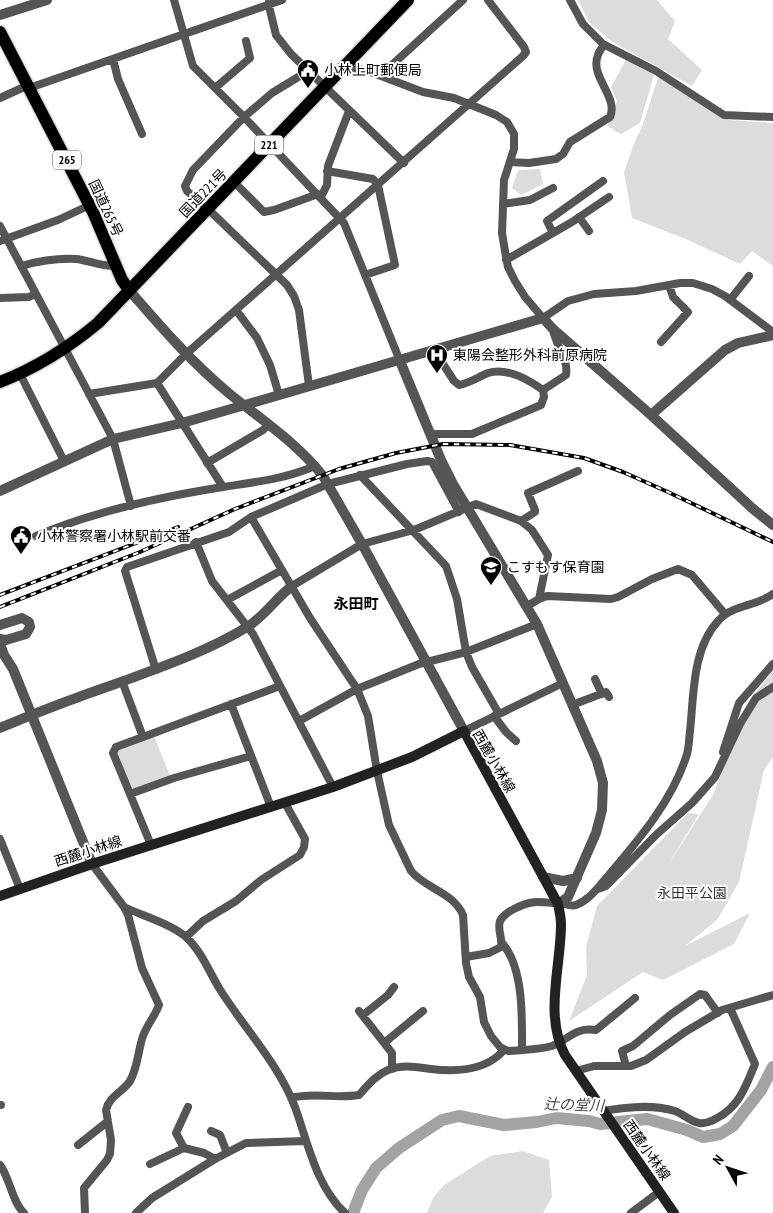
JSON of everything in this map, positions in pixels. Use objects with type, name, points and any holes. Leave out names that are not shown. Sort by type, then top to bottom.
[{"type":"highway","name":"国道221号","points":[[0,382],[20,374],[65,348],[98,323],[408,0]]},
{"type":"highway","name":"国道265号","points":[[0,32],[90,205],[115,265],[129,290]]},
{"type":"main road","name":"西麓小林線","points":[[0,896],[92,864],[377,772],[464,731],[558,904],[561,923],[555,1007],[558,1042],[674,1213]]},
{"type":"street","points":[[0,15],[47,0]]},
{"type":"street","points":[[174,0],[193,66],[340,218],[463,510]]},
{"type":"street","points":[[0,98],[28,86],[35,86],[282,0]]},
{"type":"street","points":[[381,75],[463,0]]},
{"type":"street","points":[[89,394],[157,383],[186,354],[523,56],[526,52],[524,47],[488,0]]},
{"type":"street","points":[[570,0],[584,24],[604,45],[656,71],[724,114],[773,117]]},
{"type":"street","points":[[269,3],[276,35],[290,54],[404,163]]},
{"type":"street","points":[[215,88],[250,58],[246,41]]},
{"type":"street","points":[[510,162],[529,163],[556,159],[563,154],[570,142],[610,117],[612,112],[611,104],[597,69],[597,56],[604,45]]},
{"type":"street","points":[[113,59],[118,79],[142,134]]},
{"type":"street","points":[[344,66],[381,75],[416,89],[454,98],[496,114],[507,122],[514,134],[514,149],[504,180],[502,233],[506,260],[511,274],[525,297],[553,329],[773,525]]},
{"type":"street","points":[[308,71],[272,94],[244,117],[192,170],[185,186],[187,191],[208,209],[290,290],[299,310],[308,386]]},
{"type":"street","points":[[234,182],[264,212],[319,196],[326,185],[328,166],[349,111]]},
{"type":"street","points":[[327,171],[373,179],[378,186],[395,265],[365,275]]},
{"type":"street","points":[[553,233],[547,221],[603,181]]},
{"type":"street","points":[[504,204],[530,200],[553,188]]},
{"type":"street","points":[[506,260],[579,217],[608,197]]},
{"type":"street","points":[[3,240],[58,220],[90,205]]},
{"type":"street","points":[[579,217],[589,231]]},
{"type":"street","points":[[0,226],[3,240],[21,266],[113,439],[131,506]]},
{"type":"street","points":[[21,266],[40,261],[59,260],[93,261],[110,266],[115,265]]},
{"type":"street","points":[[730,300],[749,276]]},
{"type":"street","points":[[0,491],[113,439],[245,406],[543,318],[568,301],[594,294],[636,291],[693,283],[712,289],[730,300],[773,333]]},
{"type":"street","points":[[661,342],[688,312],[673,297],[669,285]]},
{"type":"street","points":[[129,290],[186,354],[315,466],[328,484],[362,544],[464,731],[563,682]]},
{"type":"street","points":[[0,298],[36,294]]},
{"type":"street","points":[[236,310],[257,338],[270,365],[279,395]]},
{"type":"street","points":[[543,390],[566,374],[567,367],[554,338],[553,329]]},
{"type":"street","points":[[651,415],[725,350],[738,343],[773,333]]},
{"type":"street","points":[[431,434],[472,434],[541,405],[544,397],[543,390],[530,380],[510,374],[490,372],[467,384],[459,385],[454,381],[434,350]]},
{"type":"street","points":[[564,362],[577,350]]},
{"type":"street","points":[[20,374],[64,461]]},
{"type":"street","points":[[157,383],[223,487]]},
{"type":"street","points":[[208,463],[263,430],[268,425]]},
{"type":"street","points":[[156,670],[126,569],[129,566],[229,532],[251,517],[328,484],[407,464],[432,462],[537,624],[597,761],[603,783],[602,810],[596,833],[568,897],[558,904]]},
{"type":"street","points":[[36,536],[94,514],[223,487],[280,478],[315,466]]},
{"type":"street","points":[[521,521],[536,510],[528,493],[578,471]]},
{"type":"street","points":[[360,475],[446,566],[457,599],[466,652],[496,715],[506,732],[516,741]]},
{"type":"street","points":[[0,728],[200,652],[247,627],[264,615],[284,592],[292,586],[362,544],[414,530],[476,504],[521,521],[532,530],[548,554],[539,599]]},
{"type":"street","points":[[251,517],[357,689],[368,716],[377,772],[391,832],[411,871],[417,877],[448,896],[460,909],[463,915],[469,977],[480,997],[484,1022],[491,1036],[504,1050]]},
{"type":"street","points":[[196,542],[212,581],[253,634],[333,787]]},
{"type":"street","points":[[527,606],[547,596],[611,599],[678,569],[692,575],[725,614]]},
{"type":"street","points":[[227,600],[282,570]]},
{"type":"street","points":[[522,1050],[519,982],[510,951],[502,943],[499,924],[506,913],[527,902],[538,901],[576,905],[596,890],[662,806],[678,778],[687,752],[698,665],[706,636],[725,614],[773,594]]},
{"type":"street","points":[[0,625],[19,618],[25,619],[30,624],[30,630],[26,634],[6,640],[0,639]]},
{"type":"street","points":[[299,721],[357,689],[426,662],[466,652],[537,624]]},
{"type":"street","points":[[16,637],[9,646],[13,669],[30,715],[92,864],[128,915],[142,968],[159,1005],[144,1034],[129,1082],[107,1104],[107,1122],[111,1140],[110,1154],[84,1188],[85,1213]]},
{"type":"street","points":[[0,644],[4,655],[13,669]]},
{"type":"street","points":[[715,778],[739,703],[773,664]]},
{"type":"street","points":[[572,705],[605,695],[595,678]]},
{"type":"street","points":[[122,681],[143,737]]},
{"type":"street","points":[[151,845],[114,756],[113,751],[116,747],[280,686]]},
{"type":"street","points":[[596,890],[606,886],[715,778],[740,724],[756,698],[773,687]]},
{"type":"street","points":[[231,704],[271,807]]},
{"type":"street","points":[[130,794],[174,778],[251,756]]},
{"type":"street","points":[[186,937],[203,921],[236,901],[261,880],[300,855],[305,839],[285,802]]},
{"type":"street","points":[[0,840],[20,889]]},
{"type":"street","points":[[543,877],[555,880],[577,878]]},
{"type":"street","points":[[124,907],[172,928],[186,937],[202,957],[219,988],[255,1036],[291,1098],[306,1141],[326,1188],[335,1203],[345,1213]]},
{"type":"street","points":[[466,957],[489,953],[501,947],[502,943]]},
{"type":"street","points":[[392,1069],[392,1053],[361,1013],[388,995],[394,987]]},
{"type":"street","points":[[626,1066],[622,1051],[633,1046],[670,1015],[700,994],[706,995],[718,1013]]},
{"type":"street","points":[[576,1071],[594,1066],[626,1066],[646,1060],[685,1032],[718,1013],[773,995]]},
{"type":"street","points":[[291,1098],[312,1094],[332,1097],[359,1095],[375,1077],[392,1069],[410,1065],[433,1069],[462,1070],[486,1064],[504,1050],[522,1050],[551,1046],[580,1030],[596,1030],[635,998]]},
{"type":"street","points":[[603,1111],[625,1107],[648,1107],[676,1112],[699,1124],[712,1121],[729,1112],[745,1089],[755,1064],[730,1008]]},
{"type":"street","points":[[384,1043],[423,1011]]},
{"type":"street","points":[[184,1148],[176,1133],[188,1107]]},
{"type":"street","points":[[78,1145],[107,1122]]},
{"type":"street","points":[[211,1131],[220,1135],[227,1153]]},
{"type":"street","points":[[136,1213],[152,1198],[246,1143],[306,1141]]},
{"type":"street","points":[[150,1164],[184,1148],[204,1153],[215,1160]]},
{"type":"street","points":[[0,1166],[14,1194],[18,1208],[24,1213]]},
{"type":"street","points":[[631,1213],[659,1192]]},
{"type":"green space","points":[[578,0],[657,0],[675,21],[668,39],[702,70],[692,86],[611,41],[589,22]]},
{"type":"green space","points":[[626,60],[654,75],[640,123],[621,134],[607,126],[617,101],[611,87]]},
{"type":"green space","points":[[659,75],[729,120],[773,123],[773,266],[752,251],[740,264],[688,240],[632,218],[624,172],[642,127]]},
{"type":"green space","points":[[540,169],[543,184],[521,195],[512,188],[518,170]]},
{"type":"green space","name":"永田平公園","points":[[773,671],[773,757],[764,770],[739,882],[717,920],[685,946],[750,913],[734,944],[663,980],[643,972],[569,1021],[587,975],[586,947],[597,906],[688,813],[699,814],[666,868],[713,795],[749,700]]},
{"type":"green space","points":[[154,736],[171,778],[132,790],[116,752]]},
{"type":"green space","points":[[523,1151],[549,1160],[552,1197],[543,1213],[427,1213],[433,1198],[444,1185],[490,1156]]},
{"type":"waterway","name":"辻の堂川","points":[[353,1213],[362,1190],[376,1168],[399,1148],[442,1120],[459,1116],[504,1125],[556,1118],[600,1124],[647,1119],[687,1130],[703,1137],[720,1134],[733,1126],[761,1090],[773,1067]]},
{"type":"railway","points":[[0,607],[140,552],[235,509],[339,469],[396,453],[443,444],[510,445],[584,458],[623,472],[773,542]]},
{"type":"railway","points":[[0,595],[178,527]]},
{"type":"place","name":"小林上町郵便局","points":[[308,89]]},
{"type":"place","name":"東陽会整形外科前原病院","points":[[437,374]]},
{"type":"place","name":"小林警察署小林駅前交番","points":[[21,555]]},
{"type":"place","name":"こすもす保育園","points":[[491,586]]},
{"type":"district","name":"永田町","points":[[356,604]]}]
